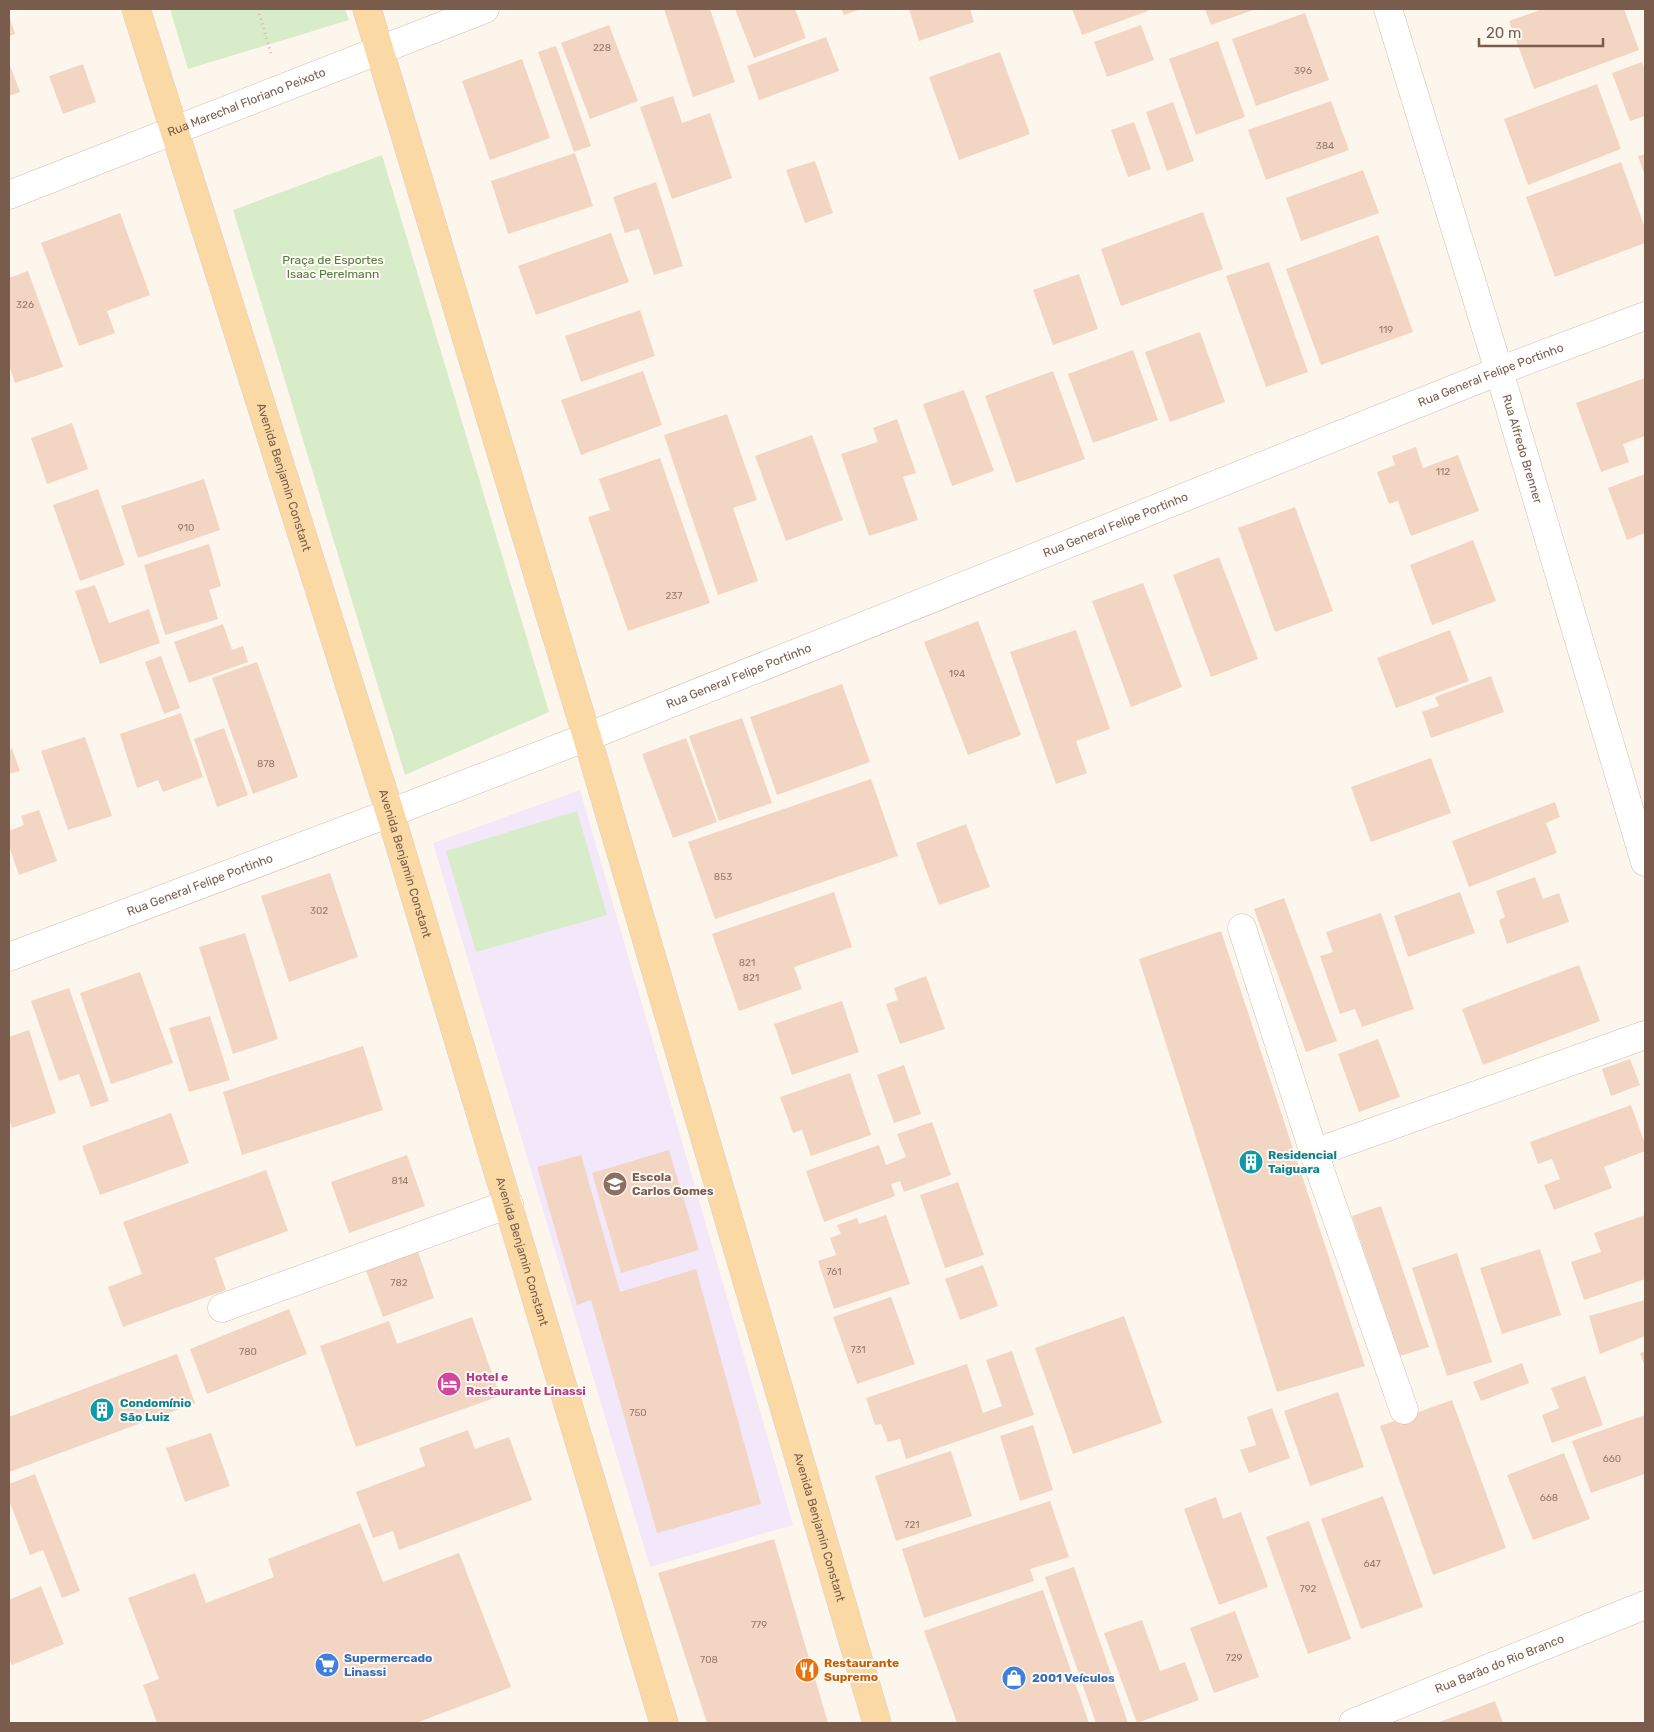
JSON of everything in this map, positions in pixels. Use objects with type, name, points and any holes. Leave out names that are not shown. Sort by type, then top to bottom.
[{"type":"main road","name":"Avenida Benjamin Constant","points":[[136,9],[390,814],[664,1723]]},
{"type":"main road","name":"Avenida Benjamin Constant","points":[[367,9],[587,737],[877,1723]]},
{"type":"street","name":"Rua Marechal Floriano Peixoto","points":[[9,195],[485,9]]},
{"type":"street","name":"Rua Alfredo Brenner","points":[[1388,9],[1499,371],[1645,862]]},
{"type":"street","name":"Rua General Felipe Portinho","points":[[9,957],[390,814],[587,737],[1499,371],[1645,316]]},
{"type":"street","points":[[1242,928],[1314,1152],[1404,1410]]},
{"type":"street","points":[[1314,1152],[1645,1035]]},
{"type":"street","points":[[222,1308],[509,1204]]},
{"type":"street","name":"Rua Barão do Rio Branco","points":[[1353,1723],[1645,1605]]},
{"type":"path","points":[[258,9],[282,88]]},
{"type":"shaded area","name":"Escola Carlos Gomes","points":[[580,790],[793,1525],[650,1567],[433,843]]},
{"type":"green space","points":[[170,9],[345,9],[349,20],[188,69]]},
{"type":"green space","name":"Praça de Esportes Isaac Perelmann","points":[[382,155],[549,712],[405,775],[233,210]]},
{"type":"green space","points":[[577,811],[607,915],[476,952],[446,851]]},
{"type":"building","points":[[664,9],[710,9],[735,82],[693,97]]},
{"type":"building","points":[[735,9],[795,9],[806,38],[754,58]]},
{"type":"building","points":[[841,9],[861,9],[844,15]]},
{"type":"building","points":[[909,9],[970,9],[974,22],[919,41]]},
{"type":"building","points":[[1072,9],[1147,9],[1148,11],[1082,35]]},
{"type":"building","points":[[1205,9],[1256,9],[1211,25]]},
{"type":"building","points":[[1543,9],[1624,9],[1639,50],[1534,89],[1509,21]]},
{"type":"building","points":[[1305,13],[1329,80],[1256,106],[1232,39]]},
{"type":"building","points":[[9,15],[15,34],[9,36]]},
{"type":"building","points":[[609,25],[638,101],[590,119],[561,43]]},
{"type":"building","points":[[1141,25],[1154,60],[1107,77],[1094,42]]},
{"type":"building","points":[[826,37],[839,71],[759,100],[747,66]]},
{"type":"building","points":[[1218,41],[1245,117],[1196,135],[1169,59]]},
{"type":"building","points":[[556,46],[591,146],[574,152],[538,52]]},
{"type":"building","points":[[1000,52],[1030,134],[959,160],[929,77]]},
{"type":"building","points":[[522,59],[550,138],[490,160],[462,81]]},
{"type":"building","points":[[1642,62],[1645,70],[1645,116],[1630,121],[1612,73]]},
{"type":"building","points":[[9,63],[20,92],[9,96]]},
{"type":"building","points":[[83,64],[96,102],[63,114],[49,76]]},
{"type":"building","points":[[1597,84],[1621,149],[1528,185],[1504,119]]},
{"type":"building","points":[[673,96],[682,123],[710,113],[732,178],[672,199],[640,107]]},
{"type":"building","points":[[1331,101],[1349,150],[1266,180],[1248,130]]},
{"type":"building","points":[[1173,102],[1194,161],[1167,171],[1146,112]]},
{"type":"building","points":[[1134,122],[1151,169],[1128,177],[1111,130]]},
{"type":"building","points":[[575,153],[593,206],[508,234],[491,181]]},
{"type":"building","points":[[1645,154],[1645,176],[1638,156]]},
{"type":"building","points":[[815,161],[833,213],[805,223],[786,170]]},
{"type":"building","points":[[1621,162],[1645,228],[1645,243],[1555,277],[1526,197]]},
{"type":"building","points":[[1363,170],[1379,213],[1301,241],[1286,198]]},
{"type":"building","points":[[656,182],[683,266],[654,275],[639,229],[625,233],[613,197]]},
{"type":"building","points":[[1203,212],[1223,269],[1121,306],[1101,249]]},
{"type":"building","points":[[120,213],[150,295],[107,311],[115,333],[79,346],[41,243]]},
{"type":"building","points":[[611,233],[629,282],[536,315],[518,266]]},
{"type":"building","points":[[1378,235],[1413,332],[1321,365],[1286,269]]},
{"type":"building","points":[[1269,262],[1308,372],[1266,387],[1226,276]]},
{"type":"building","points":[[28,271],[63,367],[15,383],[9,365],[9,278]]},
{"type":"building","points":[[1079,274],[1098,329],[1053,345],[1033,290]]},
{"type":"building","points":[[640,310],[655,356],[581,382],[565,336]]},
{"type":"building","points":[[1200,332],[1225,402],[1170,422],[1145,352]]},
{"type":"building","points":[[1133,350],[1158,420],[1093,443],[1068,374]]},
{"type":"building","points":[[643,371],[662,425],[581,455],[561,400]]},
{"type":"building","points":[[1053,371],[1085,459],[1016,483],[985,396]]},
{"type":"building","points":[[1645,378],[1645,436],[1623,444],[1629,462],[1601,472],[1576,403]]},
{"type":"building","points":[[964,390],[994,471],[952,486],[923,404]]},
{"type":"building","points":[[727,414],[757,500],[733,508],[758,581],[718,595],[664,435]]},
{"type":"building","points":[[897,419],[916,473],[903,477],[918,520],[869,536],[841,454],[878,442],[873,428]]},
{"type":"building","points":[[72,423],[88,469],[47,484],[31,438]]},
{"type":"building","points":[[812,435],[843,520],[786,541],[755,456]]},
{"type":"building","points":[[1416,447],[1423,468],[1458,455],[1479,511],[1411,536],[1398,501],[1389,504],[1377,472],[1395,465],[1392,456]]},
{"type":"building","points":[[660,458],[710,603],[628,631],[588,517],[610,510],[599,479]]},
{"type":"building","points":[[1645,474],[1645,533],[1627,540],[1608,488]]},
{"type":"building","points":[[204,479],[220,530],[138,558],[121,506]]},
{"type":"building","points":[[98,489],[125,565],[80,581],[53,505]]},
{"type":"building","points":[[1295,507],[1333,611],[1275,632],[1238,528]]},
{"type":"building","points":[[1473,540],[1496,601],[1432,625],[1410,565]]},
{"type":"building","points":[[209,544],[221,586],[209,590],[218,619],[165,635],[144,565]]},
{"type":"building","points":[[1219,557],[1258,659],[1211,677],[1173,575]]},
{"type":"building","points":[[1143,583],[1182,687],[1131,707],[1092,601]]},
{"type":"building","points":[[95,585],[109,623],[149,609],[160,643],[100,664],[75,591]]},
{"type":"building","points":[[978,621],[1021,735],[968,755],[924,642]]},
{"type":"building","points":[[223,624],[232,650],[243,646],[248,662],[189,683],[174,642]]},
{"type":"building","points":[[1076,630],[1110,729],[1076,741],[1087,773],[1056,784],[1010,652]]},
{"type":"building","points":[[1450,630],[1469,681],[1396,708],[1377,658]]},
{"type":"building","points":[[161,656],[180,708],[164,714],[145,662]]},
{"type":"building","points":[[257,662],[298,777],[253,794],[212,678]]},
{"type":"building","points":[[1491,676],[1504,712],[1431,738],[1422,712],[1439,706],[1435,697]]},
{"type":"building","points":[[842,684],[870,762],[777,795],[750,717]]},
{"type":"building","points":[[181,713],[203,777],[163,792],[158,780],[137,788],[120,734]]},
{"type":"building","points":[[742,718],[772,803],[719,821],[689,736]]},
{"type":"building","points":[[224,728],[248,795],[217,807],[194,739]]},
{"type":"building","points":[[85,737],[112,816],[68,830],[41,751]]},
{"type":"building","points":[[686,738],[717,822],[673,838],[642,754]]},
{"type":"building","points":[[12,749],[20,771],[9,774],[9,750]]},
{"type":"building","points":[[1431,758],[1451,813],[1371,842],[1351,787]]},
{"type":"building","points":[[871,779],[898,856],[715,919],[688,842]]},
{"type":"building","points":[[1555,802],[1560,817],[1546,823],[1557,853],[1469,887],[1452,841]]},
{"type":"building","points":[[39,810],[57,861],[19,875],[9,846],[9,831],[24,825],[21,816]]},
{"type":"building","points":[[966,824],[990,887],[939,905],[916,843]]},
{"type":"building","points":[[330,873],[358,957],[289,982],[261,896]]},
{"type":"building","points":[[1535,877],[1543,899],[1559,893],[1569,922],[1507,944],[1499,920],[1505,917],[1496,891]]},
{"type":"building","points":[[834,892],[852,947],[794,967],[802,989],[739,1011],[712,934]]},
{"type":"building","points":[[1460,892],[1475,933],[1408,957],[1394,916]]},
{"type":"building","points":[[1284,898],[1337,1041],[1306,1052],[1254,909]]},
{"type":"building","points":[[1381,913],[1414,1009],[1362,1027],[1355,1009],[1340,1014],[1320,956],[1333,952],[1326,932]]},
{"type":"building","name":"Residencial Taiguara","points":[[1221,931],[1365,1366],[1277,1392],[1139,959]]},
{"type":"building","points":[[245,933],[278,1039],[233,1054],[199,947]]},
{"type":"building","points":[[1579,965],[1600,1021],[1483,1065],[1462,1009]]},
{"type":"building","points":[[140,972],[173,1063],[111,1084],[80,993]]},
{"type":"building","points":[[926,976],[945,1029],[900,1044],[886,1004],[898,1000],[894,988]]},
{"type":"building","points":[[69,988],[109,1101],[91,1107],[79,1074],[59,1081],[31,1001]]},
{"type":"building","points":[[842,1001],[859,1052],[792,1075],[774,1024]]},
{"type":"building","points":[[210,1016],[230,1080],[189,1092],[169,1028]]},
{"type":"building","points":[[29,1030],[56,1113],[12,1128],[9,1119],[9,1037]]},
{"type":"building","points":[[1378,1039],[1400,1097],[1359,1112],[1338,1054]]},
{"type":"building","points":[[363,1046],[383,1110],[242,1155],[223,1092]]},
{"type":"building","points":[[1630,1059],[1640,1085],[1611,1096],[1602,1069]]},
{"type":"building","points":[[904,1065],[921,1114],[894,1123],[877,1075]]},
{"type":"building","points":[[850,1073],[871,1135],[811,1156],[802,1130],[793,1133],[780,1097]]},
{"type":"building","points":[[1631,1105],[1645,1144],[1645,1151],[1604,1167],[1612,1188],[1554,1210],[1544,1185],[1560,1179],[1552,1159],[1538,1164],[1530,1142]]},
{"type":"building","points":[[171,1113],[189,1163],[100,1195],[82,1146]]},
{"type":"building","points":[[932,1122],[951,1175],[904,1192],[900,1181],[891,1184],[895,1196],[824,1222],[806,1171],[879,1145],[886,1165],[906,1157],[897,1134]]},
{"type":"building","points":[[669,1150],[699,1250],[621,1273],[592,1173]]},
{"type":"building","points":[[407,1155],[425,1206],[349,1233],[331,1182]]},
{"type":"building","points":[[581,1155],[620,1292],[696,1269],[761,1504],[657,1533],[591,1300],[577,1305],[537,1167]]},
{"type":"building","points":[[266,1170],[288,1231],[215,1258],[226,1290],[123,1327],[108,1287],[142,1274],[123,1222]]},
{"type":"building","points":[[958,1182],[984,1255],[945,1268],[920,1195]]},
{"type":"building","points":[[1381,1206],[1429,1347],[1400,1356],[1352,1216]]},
{"type":"building","points":[[886,1215],[910,1284],[834,1309],[818,1261],[836,1255],[830,1238],[841,1234],[837,1225],[857,1218],[859,1224]]},
{"type":"building","points":[[1645,1215],[1645,1279],[1584,1300],[1571,1262],[1601,1252],[1594,1233]]},
{"type":"building","points":[[416,1246],[434,1298],[383,1317],[364,1265]]},
{"type":"building","points":[[1540,1249],[1561,1315],[1502,1334],[1480,1268]]},
{"type":"building","points":[[1457,1253],[1492,1362],[1447,1376],[1412,1268]]},
{"type":"building","points":[[983,1265],[998,1306],[960,1320],[945,1279]]},
{"type":"building","points":[[891,1297],[915,1364],[857,1384],[833,1317]]},
{"type":"building","points":[[1645,1300],[1645,1336],[1600,1354],[1589,1316]]},
{"type":"building","points":[[289,1309],[307,1354],[207,1394],[190,1349]]},
{"type":"building","points":[[1124,1316],[1162,1423],[1073,1454],[1035,1348]]},
{"type":"building","points":[[472,1317],[500,1396],[356,1447],[320,1346],[389,1321],[397,1344]]},
{"type":"building","points":[[1012,1351],[1034,1415],[906,1459],[900,1439],[888,1442],[881,1424],[875,1425],[866,1398],[967,1364],[983,1413],[1002,1406],[986,1360]]},
{"type":"building","points":[[1645,1351],[1645,1367],[1640,1353]]},
{"type":"building","name":"Condomínio São Luiz","points":[[177,1354],[195,1403],[9,1472],[9,1417]]},
{"type":"building","points":[[1522,1363],[1529,1383],[1481,1401],[1473,1382]]},
{"type":"building","points":[[1585,1376],[1603,1425],[1552,1443],[1542,1415],[1559,1408],[1551,1388]]},
{"type":"building","points":[[1338,1392],[1364,1467],[1310,1486],[1284,1411]]},
{"type":"building","points":[[1452,1400],[1506,1548],[1433,1575],[1380,1426]]},
{"type":"building","points":[[1272,1408],[1290,1458],[1249,1473],[1240,1450],[1256,1445],[1247,1417]]},
{"type":"building","points":[[1645,1415],[1645,1474],[1591,1493],[1572,1441]]},
{"type":"building","points":[[1033,1425],[1053,1490],[1020,1501],[1000,1436]]},
{"type":"building","points":[[468,1430],[475,1449],[509,1437],[532,1500],[399,1550],[393,1531],[373,1538],[356,1492],[425,1466],[419,1448]]},
{"type":"building","points":[[211,1433],[230,1486],[185,1502],[166,1448]]},
{"type":"building","points":[[951,1451],[972,1516],[896,1541],[875,1476]]},
{"type":"building","points":[[1564,1453],[1590,1519],[1533,1540],[1507,1475]]},
{"type":"building","points":[[35,1474],[80,1591],[62,1598],[43,1550],[30,1555],[9,1500],[9,1484]]},
{"type":"building","points":[[1383,1496],[1423,1607],[1361,1629],[1321,1519]]},
{"type":"building","points":[[1216,1497],[1223,1519],[1241,1512],[1268,1587],[1219,1605],[1184,1509]]},
{"type":"building","points":[[1050,1501],[1069,1557],[1030,1569],[1034,1581],[924,1618],[902,1549]]},
{"type":"building","points":[[1309,1521],[1351,1639],[1308,1654],[1266,1537]]},
{"type":"building","points":[[360,1523],[383,1582],[459,1553],[511,1687],[416,1723],[157,1723],[143,1685],[159,1679],[128,1598],[195,1573],[206,1603],[274,1577],[268,1559]]},
{"type":"building","points":[[774,1539],[828,1723],[707,1723],[658,1573]]},
{"type":"building","points":[[1074,1567],[1128,1723],[1096,1723],[1045,1577]]},
{"type":"building","points":[[41,1586],[64,1644],[12,1665],[9,1658],[9,1600]]},
{"type":"building","points":[[1043,1590],[1089,1723],[957,1723],[924,1631]]},
{"type":"building","points":[[1235,1611],[1259,1677],[1214,1693],[1190,1628]]},
{"type":"building","points":[[1142,1620],[1160,1671],[1185,1662],[1199,1700],[1137,1723],[1104,1633]]},
{"type":"building","points":[[1495,1701],[1503,1723],[1437,1723]]},
{"type":"place","name":"Residencial Taiguara","points":[[1251,1162]]},
{"type":"place","name":"Escola Carlos Gomes","points":[[615,1184]]},
{"type":"place","name":"Hotel e Restaurante Linassi","points":[[449,1384]]},
{"type":"place","name":"Condomínio São Luiz","points":[[102,1410]]},
{"type":"place","name":"Supermercado Linassi","points":[[327,1665]]},
{"type":"place","name":"Restaurante Supremo","points":[[807,1670]]},
{"type":"place","name":"2001 Veículos","points":[[1014,1678]]}]
